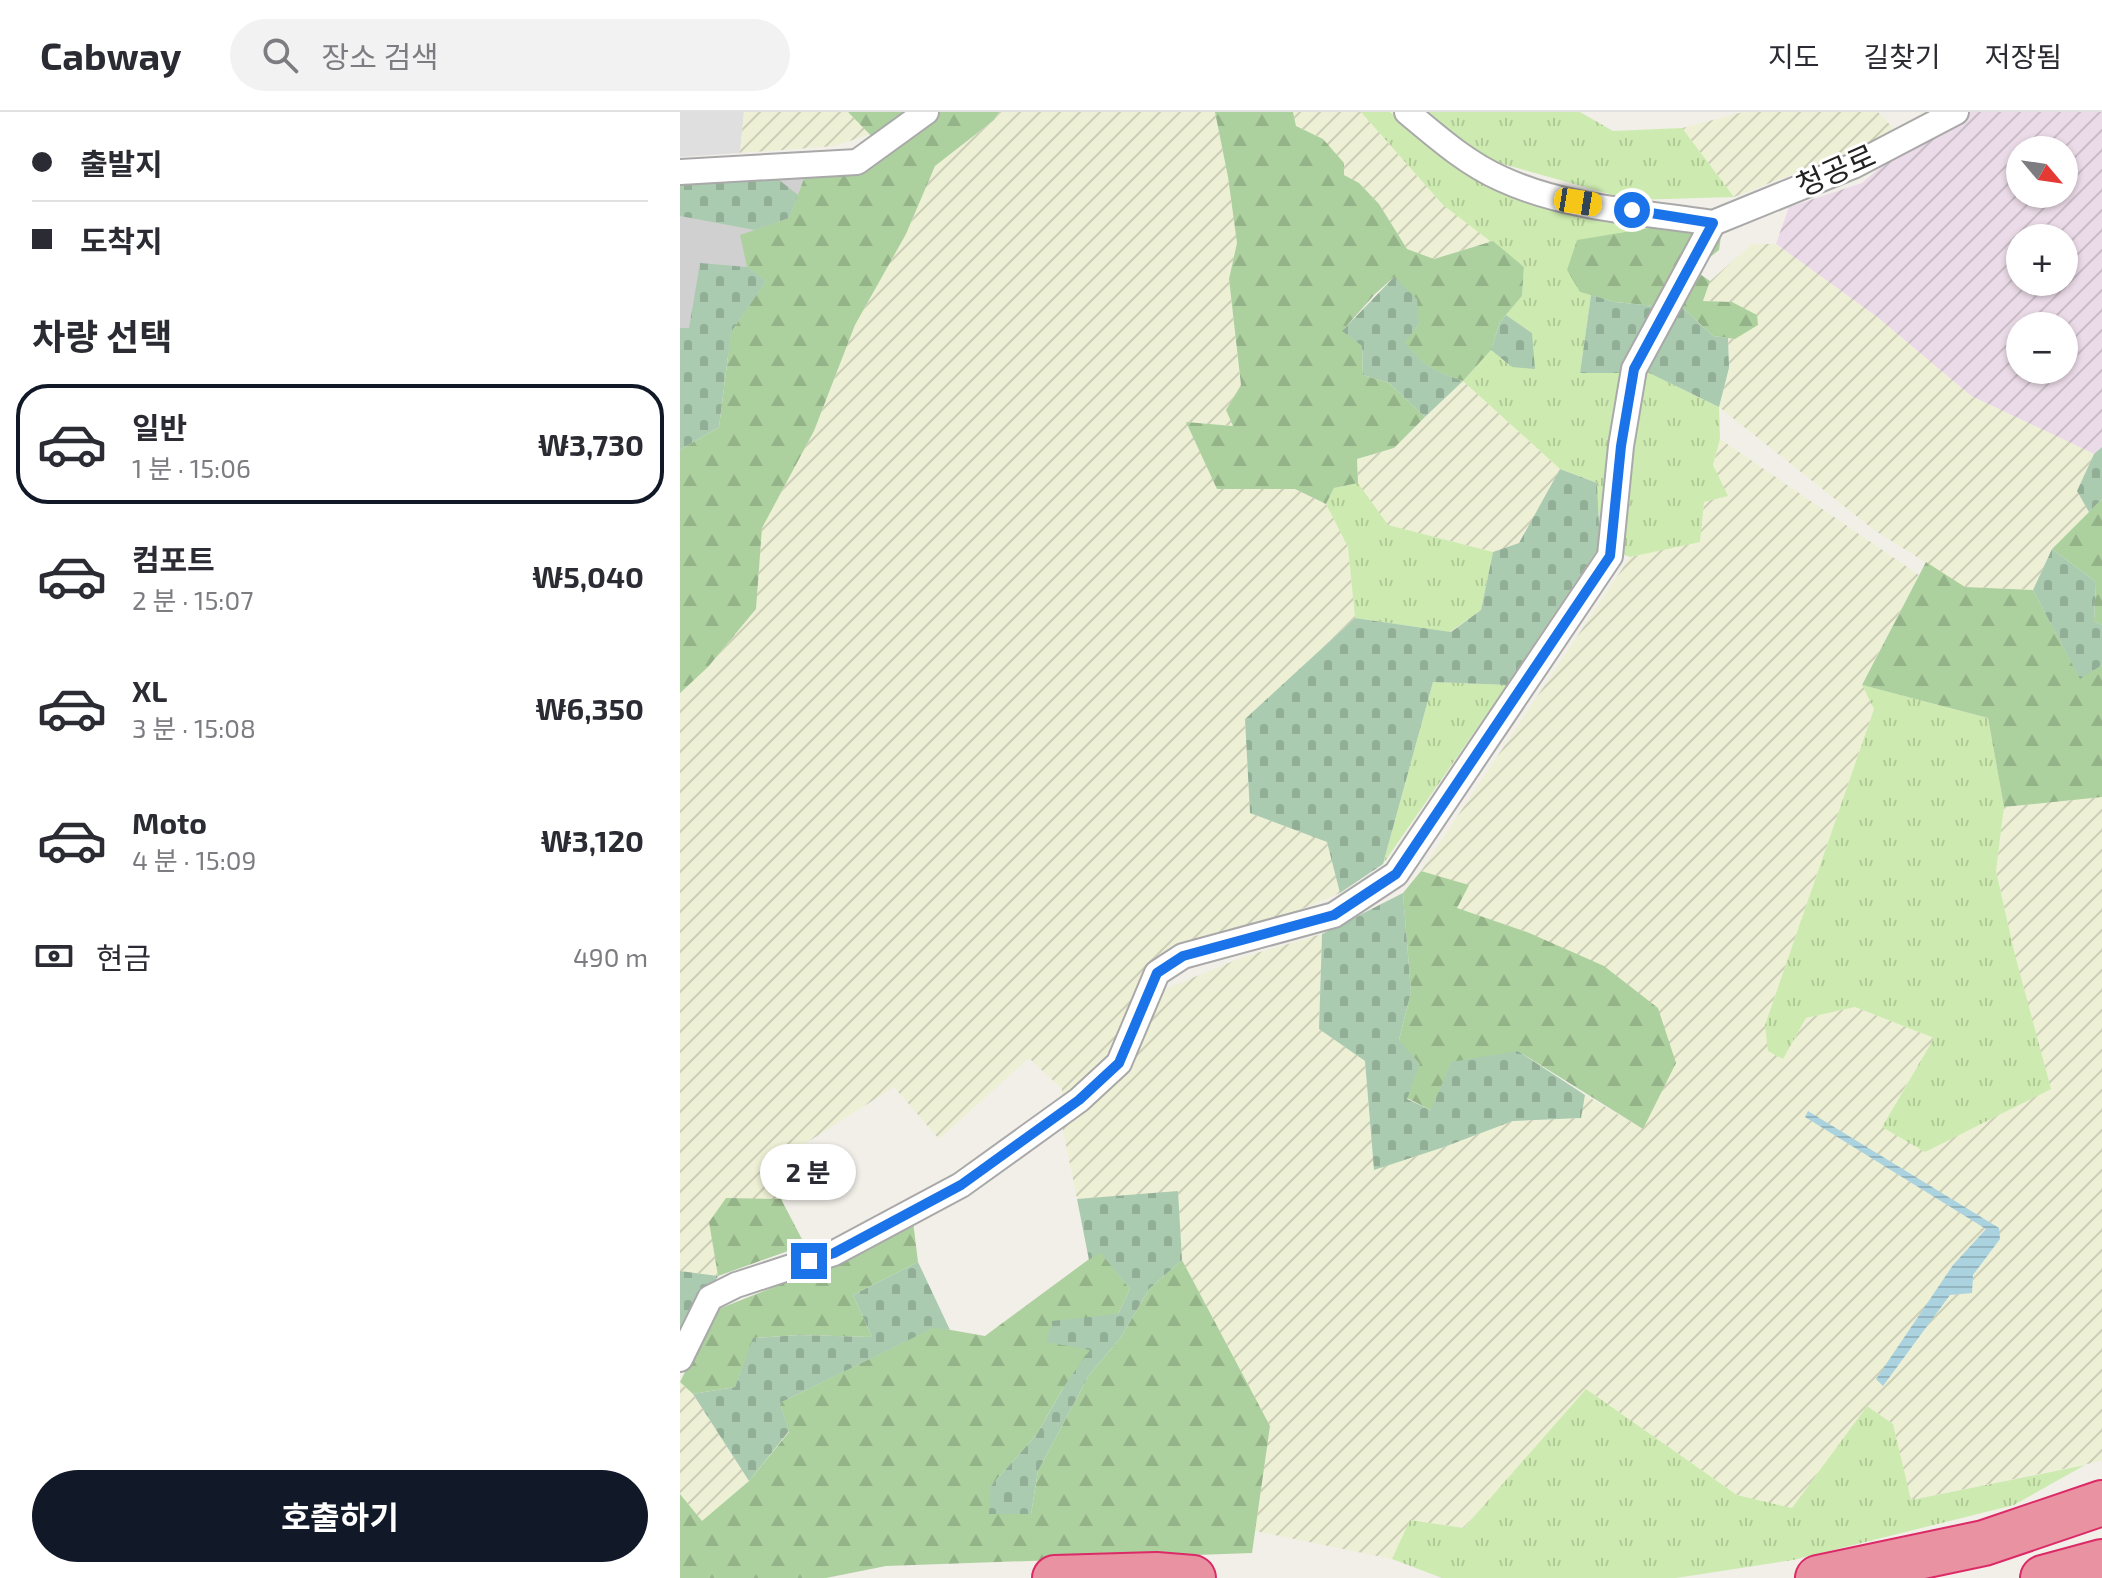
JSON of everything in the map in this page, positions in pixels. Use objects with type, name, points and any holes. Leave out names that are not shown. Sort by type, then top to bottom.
[{"type":"highway","points":[[1889,1578],[2102,1503]]},
{"type":"highway","points":[[1929,1578],[2025,1542],[2102,1518]]},
{"type":"highway","points":[[1818,1578],[1984,1543]]},
{"type":"highway","points":[[2043,1578],[2102,1562]]},
{"type":"highway","points":[[1055,1578],[1156,1575],[1193,1578]]},
{"type":"street","points":[[680,172],[857,162],[926,112]]},
{"type":"street","points":[[680,1359],[710,1298],[736,1285],[834,1253],[961,1185],[1079,1100],[1119,1063],[1157,973],[1183,956],[1334,915],[1396,874],[1610,556],[1621,446],[1634,369],[1713,223],[1551,198],[1500,179],[1456,153],[1407,112]]},
{"type":"street","name":"청공로","points":[[1713,223],[1853,166],[1956,112]]},
{"type":"shaded area","points":[[680,112],[744,112],[740,153],[680,157]]},
{"type":"shaded area","points":[[1966,112],[2102,112],[2102,447],[2094,454],[1971,396],[1877,317],[1776,244],[1789,207],[1862,183],[1897,153]]},
{"type":"shaded area","points":[[680,164],[808,168],[766,281],[680,450]]},
{"type":"green space","points":[[744,112],[848,112],[870,134],[835,146],[740,153]]},
{"type":"green space","points":[[848,112],[999,112],[994,120],[935,166],[906,234],[855,325],[814,431],[762,528],[756,609],[708,667],[680,693],[680,450],[719,427],[731,332],[766,281],[747,267],[740,235],[789,218],[808,168],[883,148]]},
{"type":"green space","points":[[999,112],[1215,112],[1237,243],[1229,279],[1241,386],[1226,410],[1234,426],[1187,422],[1217,489],[1295,489],[1326,504],[1348,547],[1355,618],[1245,719],[1250,813],[1327,842],[1340,893],[1143,976],[1111,1059],[1062,1102],[1062,1089],[1029,1058],[939,1139],[894,1087],[770,1166],[781,1199],[726,1199],[709,1222],[718,1276],[680,1271],[680,693],[708,667],[756,609],[762,528],[814,431],[855,325],[906,234],[935,166],[994,120]]},
{"type":"green space","points":[[1215,112],[1293,112],[1296,126],[1323,139],[1344,163],[1344,175],[1359,183],[1379,204],[1407,249],[1434,259],[1493,241],[1524,267],[1522,296],[1500,322],[1491,350],[1463,381],[1430,367],[1404,342],[1419,324],[1394,277],[1343,330],[1362,346],[1363,375],[1389,383],[1425,417],[1394,448],[1357,459],[1358,483],[1334,488],[1326,504],[1295,489],[1217,489],[1186,422],[1233,426],[1226,410],[1241,385],[1229,279],[1237,243]]},
{"type":"green space","points":[[1293,112],[1361,112],[1443,205],[1493,241],[1433,259],[1407,249],[1379,204],[1359,183],[1344,175],[1323,139],[1296,126]]},
{"type":"green space","points":[[1361,112],[1390,112],[1491,186],[1658,227],[1625,234],[1580,292],[1591,295],[1580,373],[1643,370],[1719,407],[1720,439],[1713,465],[1728,496],[1704,502],[1700,542],[1630,557],[1600,546],[1597,483],[1560,469],[1463,381],[1491,350],[1512,367],[1532,333],[1506,315],[1522,296],[1524,267],[1443,205]]},
{"type":"green space","points":[[1411,112],[1580,112],[1613,131],[1682,128],[1734,197],[1631,200],[1496,162]]},
{"type":"green space","points":[[1743,112],[1878,112],[1898,133],[1734,197],[1682,128]]},
{"type":"green space","points":[[774,176],[798,195],[789,218],[755,230],[680,216],[680,185]]},
{"type":"green space","points":[[1674,224],[1721,236],[1719,250],[1697,272],[1710,281],[1703,301],[1732,302],[1757,315],[1758,325],[1735,339],[1713,336],[1684,309],[1615,302],[1580,292],[1567,270],[1577,240]]},
{"type":"green space","points":[[1752,244],[1776,244],[1877,317],[1971,396],[2094,454],[2077,491],[2089,512],[2052,549],[2033,590],[1965,587],[1874,530],[1719,407],[1729,368],[1728,338],[1735,339],[1758,325],[1757,316],[1732,302],[1703,301],[1710,281]]},
{"type":"green space","points":[[700,263],[747,267],[766,281],[731,332],[719,427],[680,450],[680,328],[689,328]]},
{"type":"green space","points":[[1394,277],[1417,299],[1419,324],[1405,342],[1430,367],[1463,381],[1425,417],[1389,383],[1363,375],[1362,346],[1342,331]]},
{"type":"green space","points":[[1591,295],[1615,302],[1655,306],[1622,373],[1580,373]]},
{"type":"green space","points":[[1675,308],[1684,309],[1713,336],[1728,338],[1729,368],[1719,407],[1643,370]]},
{"type":"green space","points":[[1506,315],[1532,333],[1535,369],[1512,367],[1491,350],[1500,322]]},
{"type":"green space","points":[[1463,381],[1560,469],[1519,543],[1493,552],[1387,525],[1358,483],[1357,459],[1394,448]]},
{"type":"green space","points":[[1720,439],[1919,575],[1862,684],[1874,709],[1765,1025],[1783,1059],[1806,1018],[1855,1007],[1934,1038],[1882,1126],[2015,955],[1996,871],[2004,807],[2102,797],[2102,1461],[1910,1500],[1893,1424],[1867,1406],[1792,1509],[1737,1495],[1586,1389],[1464,1528],[1411,1520],[1392,1559],[1255,1531],[1270,1426],[1182,1260],[1178,1192],[1077,1199],[1062,1125],[1114,1081],[1136,1054],[1163,990],[1243,957],[1322,934],[1319,1029],[1365,1061],[1374,1169],[1513,1121],[1581,1118],[1585,1095],[1643,1129],[1527,932],[1456,908],[1468,885],[1421,871],[1630,557],[1700,541],[1704,502]]},
{"type":"green space","points":[[2102,447],[2102,499],[2089,512],[2077,491],[2094,454]]},
{"type":"green space","points":[[1560,469],[1597,483],[1600,546],[1507,685],[1433,682],[1383,864],[1340,893],[1327,842],[1250,813],[1245,719],[1355,618],[1451,632],[1481,610],[1493,552],[1519,543]]},
{"type":"green space","points":[[1358,483],[1388,525],[1493,552],[1481,610],[1450,632],[1355,618],[1348,547],[1326,504],[1334,488]]},
{"type":"green space","points":[[2102,499],[2102,625],[2094,621],[2096,582],[2052,549]]},
{"type":"green space","points":[[2052,549],[2096,582],[2094,621],[2102,625],[2102,665],[2080,679],[2033,590]]},
{"type":"green space","points":[[1926,562],[1965,587],[2033,590],[2080,678],[2102,665],[2102,797],[2004,807],[1988,718],[1862,685]]},
{"type":"green space","points":[[1433,682],[1507,685],[1383,864]]},
{"type":"green space","points":[[1862,685],[1988,718],[2004,807],[1996,871],[2051,1089],[1925,1152],[1882,1127],[1934,1038],[1855,1007],[1806,1018],[1783,1059],[1768,1051],[1765,1025],[1874,709]]},
{"type":"green space","points":[[1421,871],[1469,885],[1457,908],[1527,932],[1604,966],[1658,1008],[1676,1063],[1643,1129],[1518,1051],[1431,1110],[1407,1098],[1399,1040],[1411,992],[1403,893]]},
{"type":"green space","points":[[1403,893],[1411,992],[1399,1040],[1420,1064],[1407,1099],[1431,1110],[1451,1062],[1518,1051],[1585,1095],[1581,1118],[1513,1121],[1374,1170],[1365,1061],[1319,1029],[1322,934]]},
{"type":"green space","points":[[1178,1191],[1182,1260],[1149,1289],[1121,1337],[1089,1375],[1038,1471],[1031,1514],[989,1514],[990,1487],[1037,1434],[1065,1385],[1090,1350],[1046,1342],[1052,1321],[1118,1314],[1130,1289],[1100,1252],[1089,1260],[1077,1199]]},
{"type":"green space","points":[[726,1198],[781,1199],[805,1245],[718,1276],[709,1222]]},
{"type":"green space","points":[[913,1221],[918,1262],[853,1295],[872,1337],[799,1335],[754,1338],[735,1387],[693,1394],[680,1382],[716,1310],[792,1280]]},
{"type":"green space","points":[[1100,1251],[1130,1289],[1118,1314],[1062,1390],[1037,1434],[990,1487],[1031,1514],[1038,1471],[1089,1375],[1121,1337],[1149,1289],[1182,1260],[1270,1426],[1252,1553],[886,1566],[826,1578],[680,1578],[680,1494],[702,1521],[749,1481],[789,1432],[780,1403],[934,1327],[985,1336]]},
{"type":"green space","points":[[918,1262],[950,1330],[933,1328],[780,1403],[789,1431],[749,1481],[693,1394],[735,1387],[753,1338],[799,1335],[872,1337],[853,1295]]},
{"type":"green space","points":[[680,1271],[718,1276],[680,1339]]},
{"type":"green space","points":[[680,1382],[693,1394],[749,1481],[702,1522],[680,1494]]},
{"type":"green space","points":[[1586,1389],[1737,1495],[1792,1508],[1867,1406],[1893,1424],[1911,1500],[2085,1465],[2014,1505],[1793,1560],[1676,1578],[1442,1578],[1392,1559],[1410,1520],[1464,1528]]},
{"type":"water","points":[[1808,1111],[1999,1228],[2000,1239],[1973,1275],[1972,1293],[1950,1295],[1883,1386],[1876,1379],[1953,1265],[1986,1229],[1805,1117]]},
{"type":"route","points":[[809,1261],[834,1253],[961,1185],[1079,1100],[1119,1063],[1157,973],[1183,956],[1334,915],[1396,874],[1610,556],[1621,446],[1634,369],[1713,223],[1632,210]]}]
